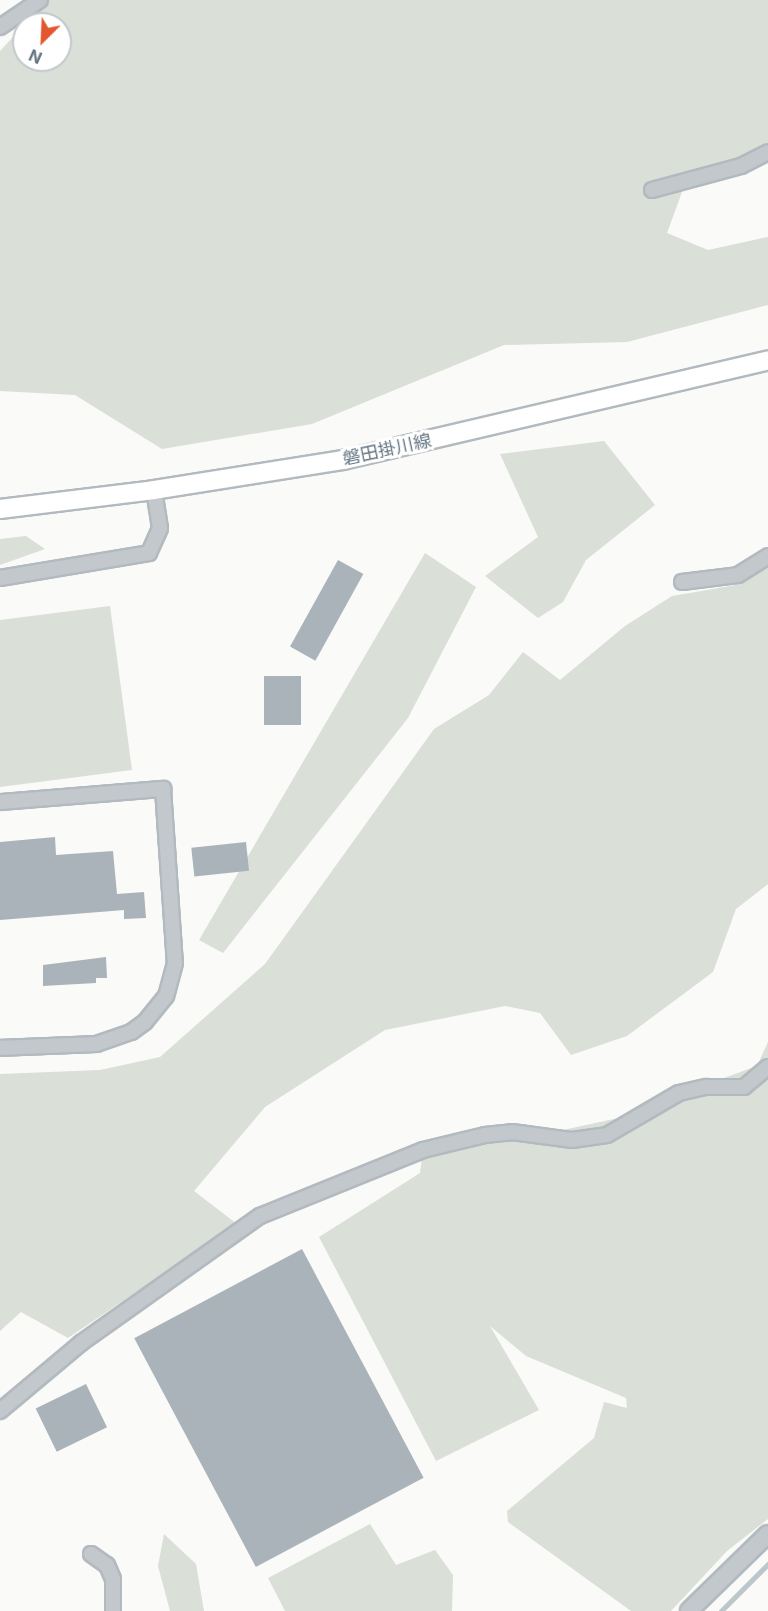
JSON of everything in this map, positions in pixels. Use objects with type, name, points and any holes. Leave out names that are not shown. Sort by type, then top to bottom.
[{"type":"main road","name":"磐田掛川線","points":[[0,509],[154,490],[343,460],[768,360]]},
{"type":"street","points":[[0,27],[40,0]]},
{"type":"street","points":[[652,190],[741,166],[768,152]]},
{"type":"street","points":[[0,578],[149,554],[156,545],[160,528],[154,490]]},
{"type":"street","points":[[682,582],[738,575],[768,556]]},
{"type":"street","points":[[0,802],[163,789],[175,963],[166,996],[145,1022],[131,1032],[96,1044],[0,1048]]},
{"type":"street","points":[[0,1411],[81,1343],[260,1216],[423,1150],[484,1134],[512,1132],[572,1140],[607,1135],[679,1093],[706,1087],[744,1087],[768,1067]]},
{"type":"street","points":[[689,1611],[768,1534]]},
{"type":"street","points":[[91,1554],[107,1565],[113,1579],[113,1611]]},
{"type":"shaded area","points":[[47,0],[768,0],[768,148],[686,181],[667,233],[708,250],[768,237],[768,305],[627,342],[504,345],[312,424],[162,449],[75,395],[0,391],[0,51],[12,38],[12,72],[72,72],[72,12],[36,12]]},
{"type":"shaded area","points":[[604,441],[655,505],[586,560],[563,602],[538,618],[485,576],[538,537],[500,454]]},
{"type":"shaded area","points":[[26,536],[45,549],[0,565],[0,539]]},
{"type":"shaded area","points":[[425,553],[476,587],[408,718],[223,953],[199,940]]},
{"type":"shaded area","points":[[768,565],[768,884],[736,909],[713,972],[627,1036],[571,1055],[540,1013],[505,1006],[385,1030],[265,1107],[194,1191],[237,1224],[68,1338],[21,1312],[0,1331],[0,1074],[100,1070],[160,1057],[265,964],[434,729],[489,695],[523,652],[560,680],[625,626],[672,596],[736,585]]},
{"type":"shaded area","points":[[110,606],[132,770],[0,787],[0,620]]},
{"type":"shaded area","points":[[768,1042],[768,1519],[727,1551],[671,1611],[631,1611],[508,1522],[507,1511],[594,1438],[604,1402],[627,1408],[626,1398],[526,1356],[490,1326],[539,1410],[436,1461],[319,1237],[420,1173],[423,1150],[507,1142],[642,1113],[666,1099],[757,1066]]},
{"type":"shaded area","points":[[370,1524],[396,1565],[435,1550],[453,1575],[452,1611],[285,1611],[268,1578]]},
{"type":"shaded area","points":[[164,1534],[196,1564],[204,1611],[170,1611],[158,1566]]},
{"type":"building","points":[[338,560],[363,574],[315,661],[290,647]]},
{"type":"building","points":[[264,676],[301,676],[301,725],[264,725]]},
{"type":"building","points":[[55,837],[56,855],[113,851],[117,894],[144,892],[146,918],[124,919],[124,910],[0,920],[0,842]]},
{"type":"building","points":[[246,842],[249,871],[194,877],[191,848]]},
{"type":"building","points":[[106,957],[107,978],[96,978],[96,983],[43,986],[43,965]]},
{"type":"building","points":[[302,1249],[424,1478],[256,1567],[134,1338]]},
{"type":"building","points":[[86,1384],[107,1427],[57,1452],[36,1409]]},
{"type":"waterway","points":[[721,1611],[768,1564]]}]
